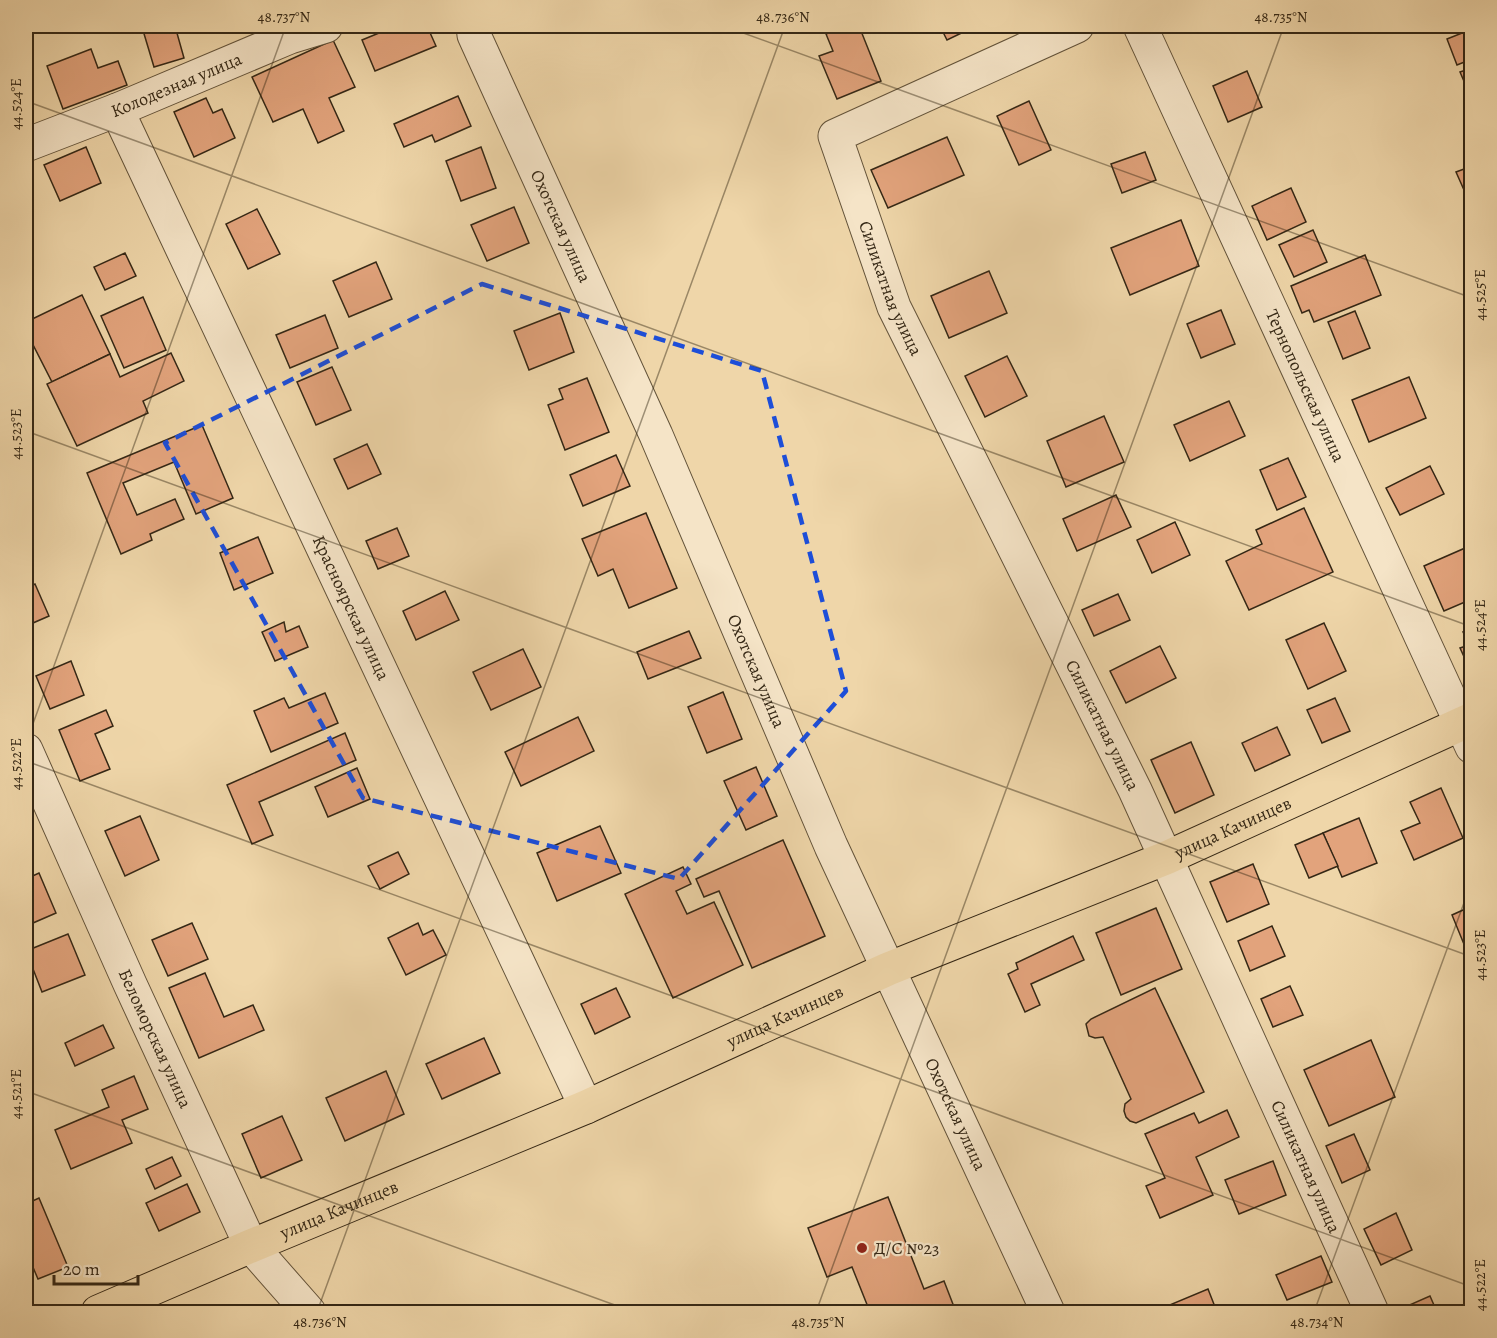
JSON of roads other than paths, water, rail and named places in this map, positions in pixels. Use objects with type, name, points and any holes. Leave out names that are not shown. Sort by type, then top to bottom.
[{"type":"main road","name":"улица Качинцев","points":[[98,1312],[586,1107],[888,969],[1166,858],[1468,730]]},
{"type":"street","name":"Колодезная улица","points":[[26,145],[117,110],[290,37],[326,26]]},
{"type":"street","name":"Охотская улица","points":[[473,26],[474,34],[656,435],[831,846],[1048,1312]]},
{"type":"street","name":"Силикатная улица","points":[[1077,26],[835,136],[894,307],[1135,789],[1372,1312]]},
{"type":"street","name":"Тернопольская улица","points":[[1140,26],[1468,730]]},
{"type":"street","name":"Красноярская улица","points":[[117,110],[586,1107]]},
{"type":"street","name":"Беломорская улица","points":[[26,750],[130,984],[251,1246],[309,1312]]},
{"type":"place","name":"Д/С №23","points":[[862,1248]]}]
